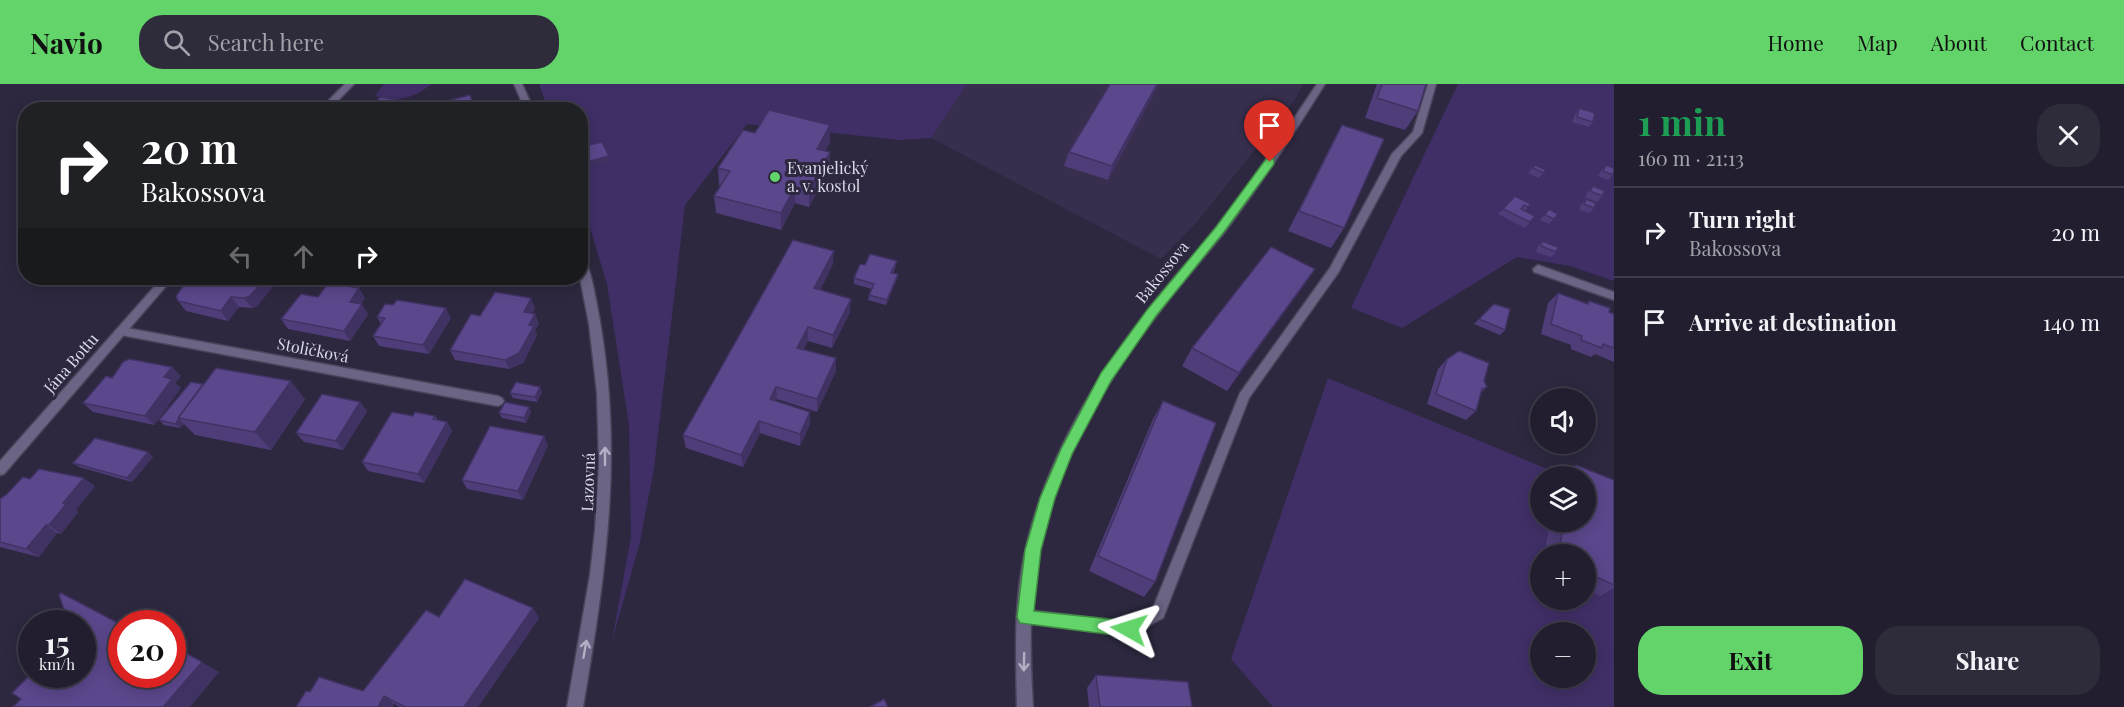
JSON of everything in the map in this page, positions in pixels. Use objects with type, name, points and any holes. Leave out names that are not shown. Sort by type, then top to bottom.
[{"type":"street","points":[[331,102],[350,84]]},
{"type":"street","points":[[518,84],[526,102]]},
{"type":"street","name":"Bakossova","points":[[1025,707],[1026,617],[1033,550],[1048,498],[1085,414],[1106,377],[1140,328],[1240,203],[1322,84]]},
{"type":"street","points":[[1026,617],[1129,629],[1158,613],[1244,396],[1334,270],[1396,154],[1417,133],[1432,84]]},
{"type":"street","points":[[1538,269],[1614,296]]},
{"type":"street","name":"Lazovná","points":[[574,707],[602,531],[606,470],[605,418],[588,283]]},
{"type":"street","name":"Jána Bottu","points":[[0,470],[162,285]]},
{"type":"street","name":"Stoličková","points":[[122,331],[498,401]]},
{"type":"shaded area","points":[[384,84],[432,84],[405,98],[392,99],[375,96]]},
{"type":"shaded area","points":[[539,84],[967,84],[931,138],[900,140],[747,124],[685,205],[654,468],[640,542],[612,641],[631,537],[629,425],[607,284],[588,221],[588,102],[545,102]]},
{"type":"shaded area","points":[[967,84],[1303,84],[1294,101],[1196,223],[1161,259],[931,138]]},
{"type":"shaded area","points":[[1458,84],[1614,84],[1614,281],[1570,266],[1517,257],[1402,328],[1351,308]]},
{"type":"shaded area","points":[[1328,378],[1540,466],[1530,466],[1530,532],[1596,532],[1596,513],[1614,497],[1614,707],[1273,707],[1231,659]]},
{"type":"building","points":[[1110,84],[1157,84],[1112,166],[1069,152]]},
{"type":"building","points":[[1382,84],[1426,84],[1418,111],[1377,98]]},
{"type":"building","points":[[470,95],[472,102],[443,102]]},
{"type":"building","points":[[380,97],[403,101],[402,102],[375,102]]},
{"type":"building","points":[[1579,108],[1595,113],[1593,122],[1577,117]]},
{"type":"building","name":"Evanjelický a. v. kostol","points":[[769,110],[830,125],[817,149],[830,152],[809,190],[795,187],[781,213],[714,196],[730,171],[718,168],[743,130],[755,133]]},
{"type":"building","points":[[1342,125],[1384,139],[1344,228],[1299,211]]},
{"type":"building","points":[[602,142],[609,156],[588,162],[588,145]]},
{"type":"building","points":[[1535,165],[1546,170],[1544,173],[1533,168]]},
{"type":"building","points":[[1606,165],[1614,168],[1613,175],[1603,171]]},
{"type":"building","points":[[1593,186],[1605,191],[1602,196],[1590,191]]},
{"type":"building","points":[[1515,196],[1531,204],[1528,207],[1524,205],[1521,209],[1535,216],[1530,222],[1503,209]]},
{"type":"building","points":[[1586,199],[1596,203],[1594,208],[1584,204]]},
{"type":"building","points":[[1549,209],[1558,214],[1554,219],[1545,215]]},
{"type":"building","points":[[793,240],[834,251],[814,288],[851,299],[833,335],[808,327],[797,348],[836,358],[817,399],[776,387],[770,399],[810,412],[800,434],[759,421],[741,455],[683,435]]},
{"type":"building","points":[[1542,241],[1558,247],[1556,252],[1541,246]]},
{"type":"building","points":[[1271,247],[1315,269],[1239,373],[1192,348]]},
{"type":"building","points":[[870,254],[897,261],[891,273],[898,274],[887,300],[869,295],[874,284],[854,278],[860,264],[865,265]]},
{"type":"building","points":[[184,285],[260,285],[250,296],[231,297],[221,311],[178,301],[176,296]]},
{"type":"building","points":[[327,285],[340,285],[359,288],[350,302],[362,304],[344,331],[281,319],[301,294],[318,297]]},
{"type":"building","points":[[495,292],[531,298],[524,312],[535,314],[529,325],[534,326],[519,353],[505,360],[450,350],[471,314],[480,316]]},
{"type":"building","points":[[1558,293],[1588,304],[1589,301],[1610,308],[1609,312],[1614,314],[1614,348],[1603,344],[1602,348],[1581,340],[1582,336],[1551,324]]},
{"type":"building","points":[[397,300],[446,308],[423,345],[373,336],[385,318],[377,317],[385,304],[393,305]]},
{"type":"building","points":[[1494,304],[1510,309],[1505,330],[1479,319]]},
{"type":"building","points":[[1459,351],[1489,363],[1484,381],[1487,387],[1482,389],[1476,411],[1436,394],[1447,359]]},
{"type":"building","points":[[129,359],[172,367],[164,377],[172,379],[145,416],[83,403],[106,376],[112,378],[123,362]]},
{"type":"building","points":[[216,368],[291,381],[255,432],[178,418]]},
{"type":"building","points":[[191,382],[203,384],[175,424],[159,420]]},
{"type":"building","points":[[516,382],[540,387],[535,397],[510,393]]},
{"type":"building","points":[[322,394],[360,402],[336,441],[296,433]]},
{"type":"building","points":[[1163,401],[1216,423],[1155,582],[1098,556]]},
{"type":"building","points":[[505,402],[529,407],[524,418],[499,413]]},
{"type":"building","points":[[392,412],[413,416],[415,412],[435,416],[433,419],[447,422],[418,474],[362,462]]},
{"type":"building","points":[[490,426],[544,436],[518,491],[462,480]]},
{"type":"building","points":[[95,438],[148,452],[127,478],[73,463]]},
{"type":"building","points":[[39,469],[84,478],[63,503],[67,503],[26,549],[0,542],[0,499],[23,477],[30,479]]},
{"type":"building","points":[[1596,473],[1614,480],[1614,585],[1596,577],[1596,544],[1560,544],[1562,532],[1596,532]]},
{"type":"building","points":[[465,579],[533,608],[464,707],[405,707],[384,696],[378,707],[296,707],[306,691],[310,692],[319,677],[363,691],[426,610],[439,617]]},
{"type":"building","points":[[61,593],[93,610],[64,610],[59,595]]},
{"type":"building","points":[[96,611],[108,618],[108,688],[179,688],[163,707],[13,707],[21,699],[12,693],[18,687],[96,688]]},
{"type":"building","points":[[186,653],[202,662],[186,680]]},
{"type":"building","points":[[1096,675],[1188,682],[1192,707],[1100,707]]},
{"type":"building","points":[[884,699],[888,707],[870,707]]},
{"type":"place","name":"Evanjelický a. v. kostol","points":[[775,177]]},
{"type":"route","points":[[1129,629],[1026,617],[1033,550],[1048,498],[1066,453],[1106,377],[1151,313],[1220,230],[1270,162]]}]
